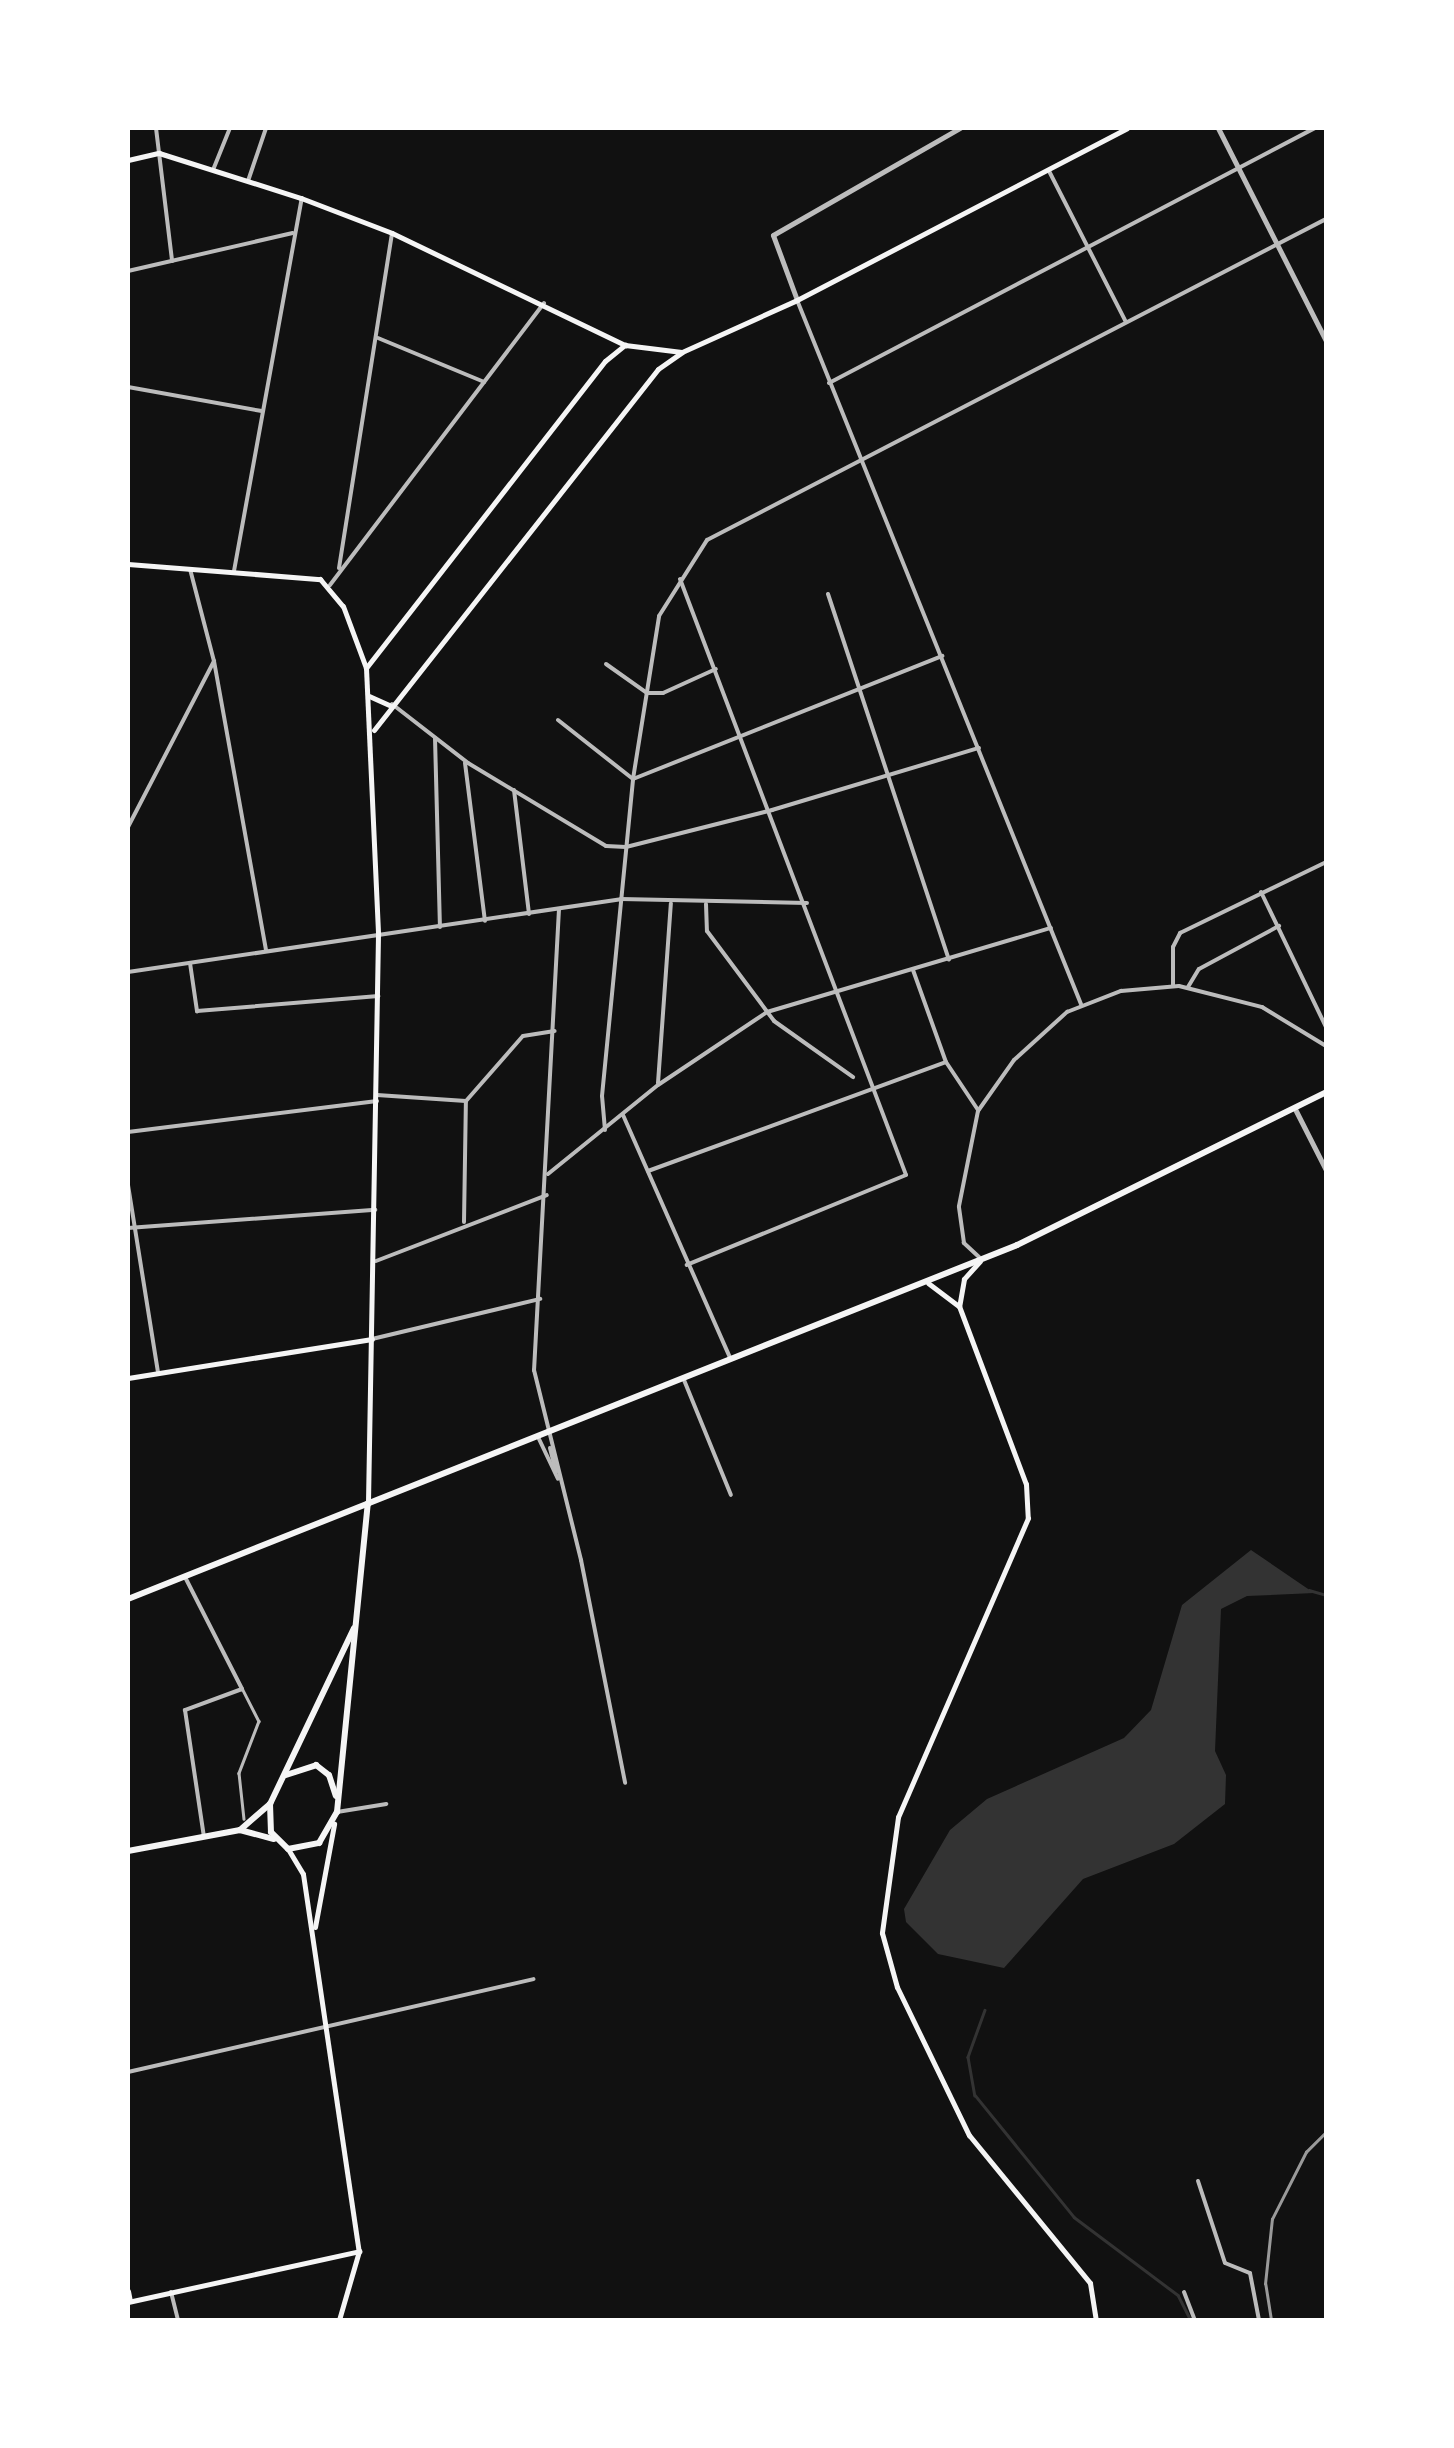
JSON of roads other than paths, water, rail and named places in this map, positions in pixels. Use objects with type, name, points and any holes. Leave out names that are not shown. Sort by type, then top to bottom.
[{"type":"main road","points":[[372,732],[658,369],[682,352],[797,300],[1127,128]]},
{"type":"main road","points":[[128,160],[159,153],[302,198],[392,232],[625,345],[682,352]]},
{"type":"main road","points":[[610,337],[614,351]]},
{"type":"main road","points":[[366,668],[614,351],[625,345]]},
{"type":"main road","points":[[653,351],[658,369]]},
{"type":"main road","points":[[128,564],[330,584],[366,668],[372,732],[378,934],[376,1262],[368,1504],[337,1812],[313,1935]]},
{"type":"main road","points":[[369,695],[378,704],[392,704]]},
{"type":"main road","points":[[128,1600],[928,1283],[1147,1186],[1326,1092]]},
{"type":"main road","points":[[984,1258],[964,1279],[958,1306],[1030,1504],[898,1817],[882,1933],[897,1988],[969,2135],[1090,2283],[1096,2320]]},
{"type":"main road","points":[[928,1283],[958,1306]]},
{"type":"main road","points":[[128,1378],[372,1339]]},
{"type":"main road","points":[[240,1830],[270,1804],[354,1628]]},
{"type":"main road","points":[[330,1672],[350,1676]]},
{"type":"main road","points":[[281,1780],[295,1768],[316,1765],[330,1775],[338,1802]]},
{"type":"main road","points":[[270,1804],[276,1840]]},
{"type":"main road","points":[[288,1849],[310,1848],[334,1824]]},
{"type":"main road","points":[[128,1852],[240,1830],[276,1840],[288,1849],[302,1874],[359,2251],[339,2320]]},
{"type":"main road","points":[[128,2291],[128,2302],[359,2251]]},
{"type":"street","points":[[156,128],[172,261]]},
{"type":"street","points":[[214,170],[230,128]]},
{"type":"street","points":[[248,181],[266,128]]},
{"type":"street","points":[[960,128],[773,234],[1082,1004]]},
{"type":"street","points":[[1218,128],[1326,341]]},
{"type":"street","points":[[830,383],[1315,128]]},
{"type":"street","points":[[1048,170],[1126,322]]},
{"type":"street","points":[[234,572],[302,198]]},
{"type":"street","points":[[604,1130],[633,778],[659,616],[707,540],[1326,219]]},
{"type":"street","points":[[339,570],[392,232]]},
{"type":"street","points":[[128,271],[293,233]]},
{"type":"street","points":[[330,584],[544,303]]},
{"type":"street","points":[[376,337],[484,382]]},
{"type":"street","points":[[128,387],[262,411]]},
{"type":"street","points":[[190,568],[214,661],[266,950]]},
{"type":"street","points":[[680,578],[808,903],[836,992],[877,1087],[906,1172],[900,1181],[687,1264]]},
{"type":"street","points":[[828,594],[949,960]]},
{"type":"street","points":[[633,778],[942,656]]},
{"type":"street","points":[[128,826],[214,661]]},
{"type":"street","points":[[606,664],[647,693],[662,693],[716,669]]},
{"type":"street","points":[[392,704],[464,761],[606,846],[626,847],[772,810],[979,748]]},
{"type":"street","points":[[558,720],[633,778]]},
{"type":"street","points":[[435,738],[440,927]]},
{"type":"street","points":[[464,761],[470,846],[485,921]]},
{"type":"street","points":[[514,789],[529,914]]},
{"type":"street","points":[[1173,985],[1176,937],[1326,862]]},
{"type":"street","points":[[1261,892],[1326,1027]]},
{"type":"street","points":[[128,972],[621,899],[808,903]]},
{"type":"street","points":[[658,1086],[671,903]]},
{"type":"street","points":[[706,903],[707,930],[767,1012],[852,1077]]},
{"type":"street","points":[[559,908],[548,1174],[534,1370],[625,1783]]},
{"type":"street","points":[[1188,988],[1199,969],[1279,926]]},
{"type":"street","points":[[548,1174],[658,1086],[767,1012],[1051,928]]},
{"type":"street","points":[[190,962],[200,1011],[378,996]]},
{"type":"street","points":[[914,970],[946,1062],[978,1110]]},
{"type":"street","points":[[984,1258],[967,1252],[959,1218],[962,1174],[978,1110],[1026,1048],[1082,1004],[1173,985],[1262,1007],[1326,1046]]},
{"type":"street","points":[[464,1222],[466,1101],[523,1036],[555,1031]]},
{"type":"street","points":[[648,1171],[946,1062]]},
{"type":"street","points":[[128,1132],[377,1098],[466,1101]]},
{"type":"street","points":[[1294,1109],[1326,1170]]},
{"type":"street","points":[[623,1115],[732,1361]]},
{"type":"street","points":[[128,1185],[158,1372]]},
{"type":"street","points":[[376,1262],[464,1222],[546,1194]]},
{"type":"street","points":[[128,1228],[375,1210]]},
{"type":"street","points":[[372,1339],[540,1299]]},
{"type":"street","points":[[684,1380],[731,1495]]},
{"type":"street","points":[[538,1439],[560,1480]]},
{"type":"street","points":[[185,1577],[242,1688],[184,1710],[204,1836]]},
{"type":"street","points":[[337,1812],[386,1804]]},
{"type":"street","points":[[128,2072],[532,1979]]},
{"type":"street","points":[[1198,2181],[1225,2263],[1250,2274],[1259,2320]]},
{"type":"street","points":[[171,2292],[178,2320]]},
{"type":"street","points":[[1184,2292],[1195,2320]]},
{"type":"lane","points":[[242,1688],[258,1721],[239,1773],[244,1819]]},
{"type":"waterway","points":[[1309,1590],[1326,1595]]},
{"type":"waterway","points":[[985,2010],[968,2057],[975,2095],[1074,2217],[1178,2295],[1191,2320]]},
{"type":"railway","points":[[1271,2320],[1265,2284],[1272,2219],[1306,2152],[1326,2132]]}]
